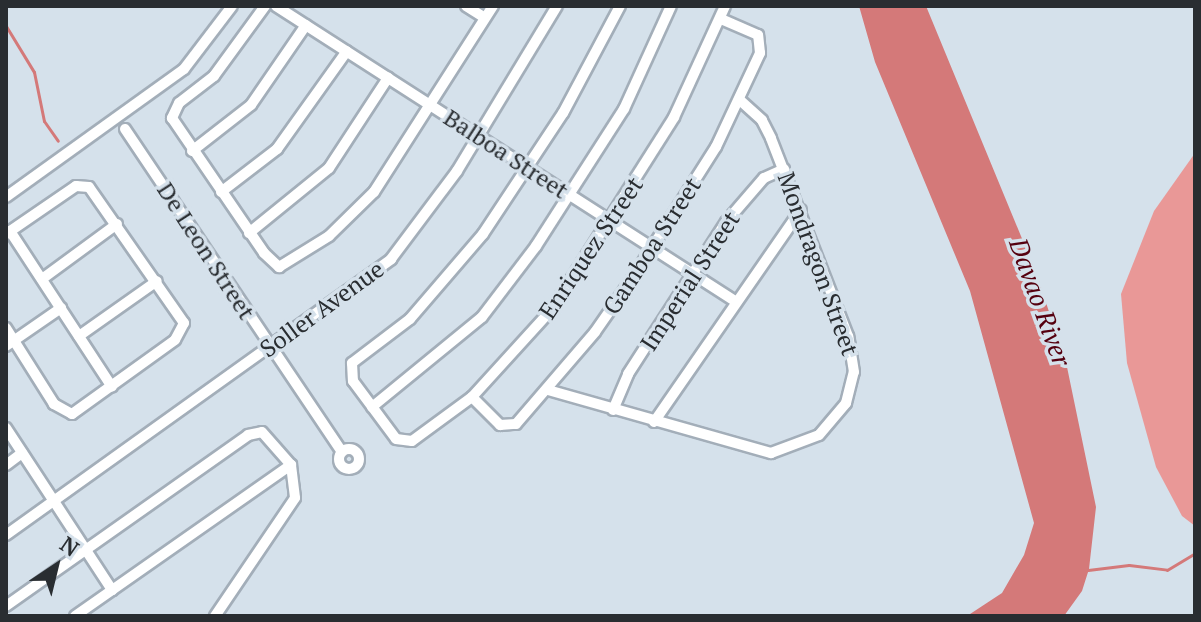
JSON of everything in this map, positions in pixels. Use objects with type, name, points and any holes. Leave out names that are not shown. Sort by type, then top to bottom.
[{"type":"street","points":[[6,197],[184,69],[232,6]]},
{"type":"street","points":[[265,6],[214,76],[173,112],[174,125],[249,233],[279,267],[355,214],[493,6]]},
{"type":"street","name":"Balboa Street","points":[[276,6],[735,301]]},
{"type":"street","points":[[466,6],[485,18]]},
{"type":"street","name":"Soller Avenue","points":[[6,535],[391,259],[479,136],[557,6]]},
{"type":"street","points":[[620,6],[584,77],[527,167],[450,278],[350,368],[353,381],[372,407],[482,317],[570,195],[624,109],[671,6]]},
{"type":"street","name":"Enriquez Street","points":[[372,407],[401,441],[412,441],[472,397],[538,327],[610,221],[674,117],[725,6]]},
{"type":"street","name":"Gamboa Street","points":[[472,397],[507,427],[548,390],[652,248],[741,101],[762,41],[721,19]]},
{"type":"street","points":[[192,151],[251,105],[306,25]]},
{"type":"street","points":[[221,192],[277,149],[347,51]]},
{"type":"street","points":[[249,233],[329,168],[388,78]]},
{"type":"street","name":"Mondragon Street","points":[[548,390],[771,453],[802,445],[835,419],[851,389],[854,357],[784,169],[762,120],[741,101]]},
{"type":"street","name":"De Leon Street","points":[[125,129],[342,452]]},
{"type":"street","name":"Imperial Street","points":[[613,410],[628,374],[752,189],[784,169]]},
{"type":"street","points":[[6,328],[10,343],[54,404],[66,414],[112,387],[183,329],[182,316],[93,191],[80,185],[8,232],[112,387]]},
{"type":"street","points":[[654,422],[801,210]]},
{"type":"street","points":[[42,279],[117,224]]},
{"type":"street","points":[[79,336],[157,281]]},
{"type":"street","points":[[10,343],[61,308]]},
{"type":"street","points":[[6,428],[112,590]]},
{"type":"street","points":[[6,606],[252,433],[266,434],[291,465],[296,490],[289,511],[215,616]]},
{"type":"street","points":[[6,465],[22,453]]},
{"type":"street","points":[[75,616],[291,465]]},
{"type":"shaded area","points":[[1195,153],[1195,526],[1182,516],[1156,467],[1127,363],[1121,294],[1154,211]]},
{"type":"water","name":"Davao River","points":[[859,6],[926,6],[1037,275],[1067,367],[1096,507],[1089,569],[1082,591],[1064,616],[967,616],[1002,593],[1024,555],[1034,523],[970,291],[875,62]]},
{"type":"waterway","points":[[6,26],[34,72],[44,121],[58,141]]},
{"type":"waterway","points":[[1088,570],[1129,565],[1167,570],[1195,553]]}]
